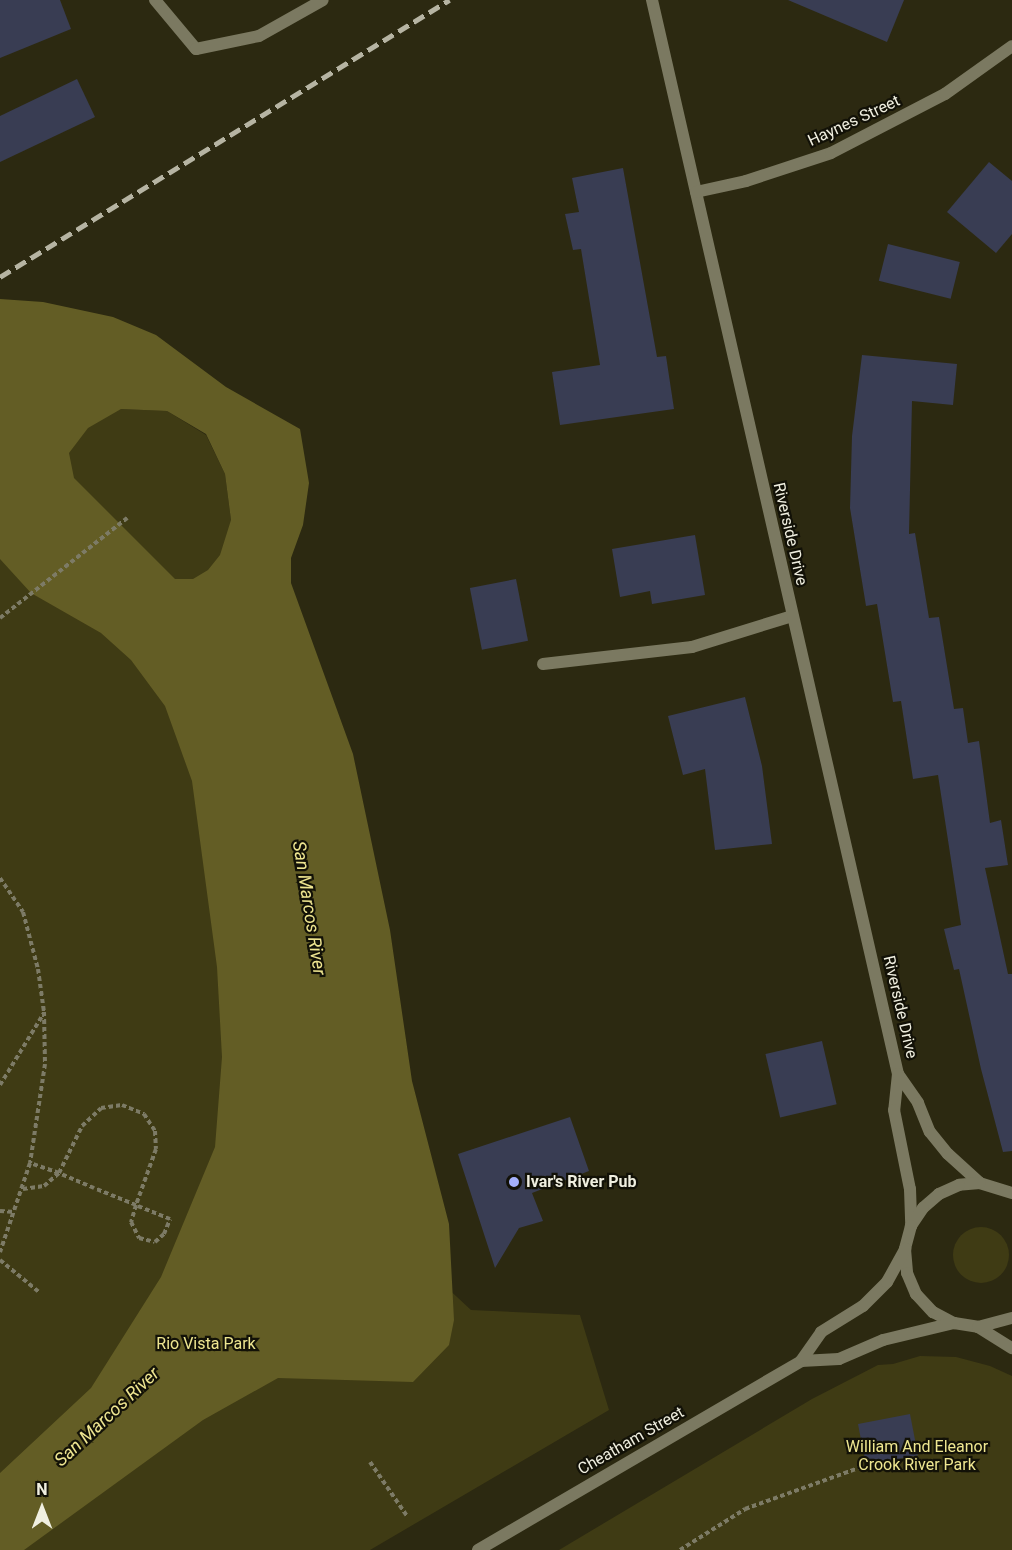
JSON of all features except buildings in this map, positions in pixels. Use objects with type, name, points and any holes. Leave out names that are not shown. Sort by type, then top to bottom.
[{"type":"street","points":[[154,0],[196,49],[259,36],[323,0]]},
{"type":"street","name":"Riverside Drive","points":[[652,0],[898,1074],[894,1110],[910,1188],[911,1226]]},
{"type":"street","name":"Haynes Street","points":[[696,192],[746,181],[831,153],[945,94],[1012,46]]},
{"type":"street","points":[[543,664],[692,647],[792,616]]},
{"type":"street","name":"Riverside Drive","points":[[898,1074],[918,1103],[930,1132],[948,1154],[980,1183]]},
{"type":"street","points":[[1010,1190],[980,1183],[959,1185],[939,1194],[923,1208],[911,1226],[905,1249],[907,1273],[916,1294],[933,1312],[954,1323],[978,1327],[1012,1348]]},
{"type":"street","name":"Cheatham Street","points":[[478,1550],[801,1361],[821,1332],[863,1306],[887,1282],[905,1249]]},
{"type":"street","points":[[978,1327],[1012,1317]]},
{"type":"street","name":"Cheatham Street","points":[[801,1361],[838,1359],[883,1340],[954,1323]]},
{"type":"path","points":[[0,618],[127,518]]},
{"type":"path","points":[[0,878],[23,912],[38,969],[44,1012],[45,1064],[30,1163],[0,1252]]},
{"type":"path","points":[[0,1085],[44,1012]]},
{"type":"path","points":[[23,1188],[44,1186],[59,1173],[82,1126],[101,1108],[122,1105],[144,1114],[154,1131],[156,1149],[136,1205],[132,1222],[139,1238],[154,1242],[164,1234],[170,1220],[136,1205],[59,1173],[30,1163]]},
{"type":"path","points":[[0,1212],[15,1212]]},
{"type":"path","points":[[0,1260],[39,1292]]},
{"type":"path","points":[[370,1462],[407,1516]]},
{"type":"path","points":[[680,1550],[745,1509],[864,1466]]},
{"type":"green space","name":"Rio Vista Park","points":[[121,409],[167,411],[206,435],[225,474],[231,520],[271,1124],[471,1310],[580,1315],[609,1410],[370,1550],[0,1550],[0,436]]},
{"type":"green space","points":[[975,1227],[987,1227],[997,1231],[1005,1239],[1009,1255],[1005,1271],[997,1279],[987,1283],[975,1283],[965,1279],[957,1271],[953,1261],[953,1249],[957,1239],[965,1231]]},
{"type":"green space","name":"William And Eleanor Crook River Park","points":[[920,1356],[956,1357],[990,1366],[1012,1376],[1012,1550],[559,1550],[812,1399],[878,1365],[893,1364]]},
{"type":"water","name":"San Marcos River","points":[[0,299],[43,302],[113,317],[156,335],[226,387],[300,429],[309,483],[303,525],[291,558],[291,583],[353,754],[390,930],[412,1081],[449,1224],[454,1320],[449,1345],[413,1382],[278,1378],[203,1420],[24,1550],[0,1550],[0,1473],[91,1388],[161,1277],[215,1147],[222,1057],[217,967],[192,781],[165,706],[131,660],[101,633],[31,593],[0,559]],"holes":[[[121,409],[167,411],[206,434],[225,474],[231,520],[220,555],[208,570],[193,579],[175,579],[74,478],[69,453],[88,428]]]},
{"type":"railway","points":[[0,277],[449,0]]},
{"type":"place","name":"Ivar's River Pub","points":[[514,1182]]}]
